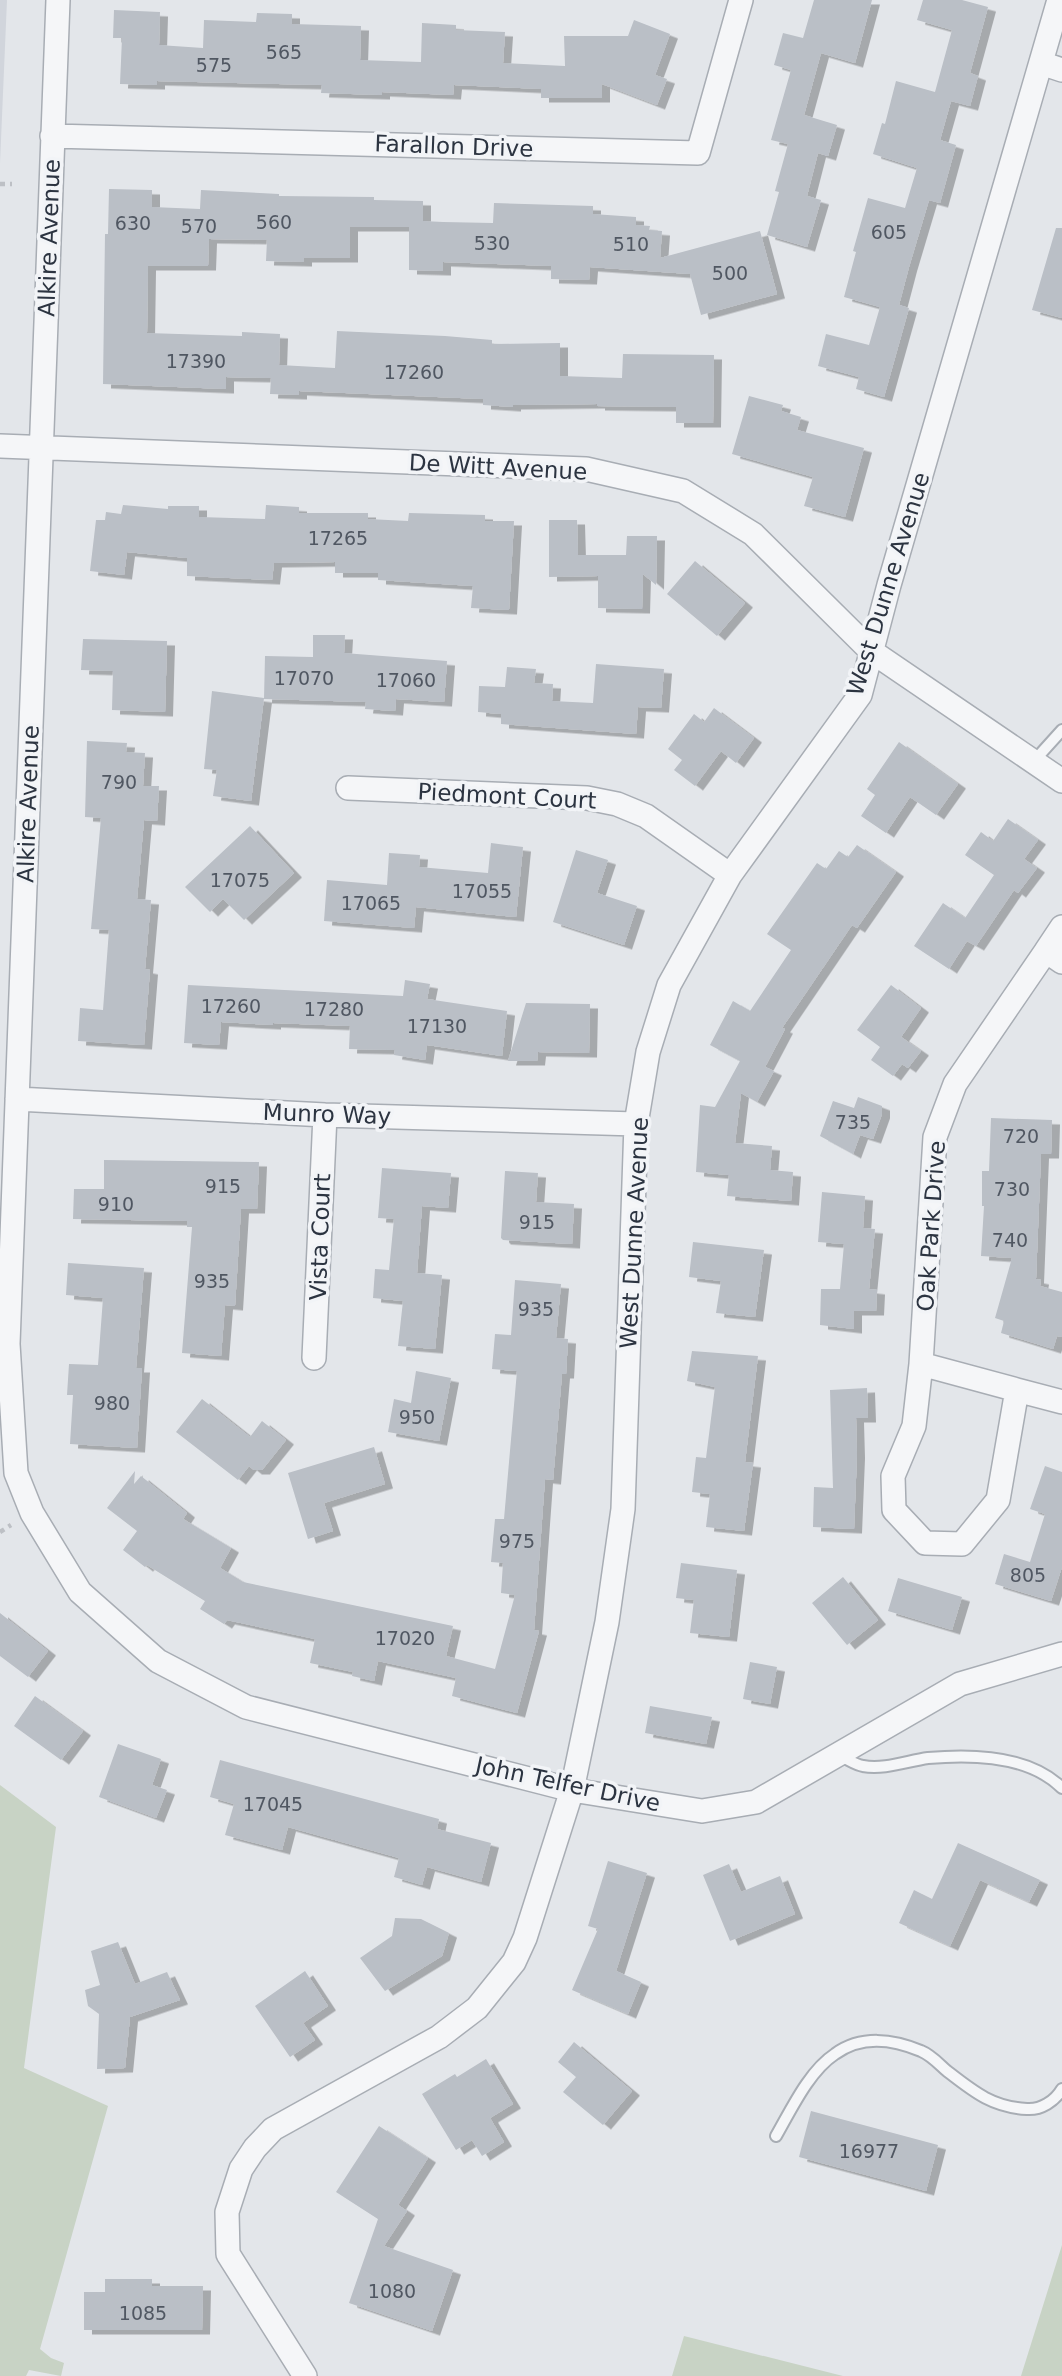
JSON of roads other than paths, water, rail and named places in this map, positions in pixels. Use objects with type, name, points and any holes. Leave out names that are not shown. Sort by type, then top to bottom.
[{"type":"street","name":"Alkire Avenue","points":[[58,0],[8,1344],[16,1473],[32,1513],[80,1592]]},
{"type":"street","name":"Farallon Drive","points":[[52,136],[698,153],[741,0]]},
{"type":"street","name":"West Dunne Avenue","points":[[304,2376],[228,2254],[227,2212],[241,2169],[255,2148],[273,2129],[439,2037],[477,2008],[514,1962],[525,1938],[572,1790],[607,1622],[623,1509],[636,1124],[648,1052],[668,985],[730,875],[860,695],[871,651],[1051,66],[1059,0]]},
{"type":"street","name":"De Witt Avenue","points":[[0,446],[586,469],[683,491],[753,534],[871,651],[1062,780]]},
{"type":"street","name":"Piedmont Court","points":[[348,788],[587,798],[617,804],[646,816],[730,875]]},
{"type":"street","name":"Oak Park Drive","points":[[1017,1390],[998,1500],[962,1544],[925,1543],[894,1510],[893,1476],[914,1426],[921,1364],[935,1137],[955,1084],[1054,956],[1062,927]]},
{"type":"street","name":"Munro Way","points":[[17,1099],[325,1115],[636,1124]]},
{"type":"street","name":"Vista Court","points":[[314,1358],[325,1115]]},
{"type":"street","points":[[921,1364],[1062,1402]]},
{"type":"street","name":"John Telfer Drive","points":[[80,1592],[158,1661],[246,1707],[572,1790],[702,1811],[756,1802],[960,1684],[1062,1654]]},
{"type":"lane","points":[[1034,761],[1062,730]]},
{"type":"lane","points":[[838,1755],[862,1766],[887,1766],[928,1758],[989,1758],[1024,1765],[1052,1779],[1062,1788]]},
{"type":"lane","points":[[776,2136],[806,2084],[835,2054],[866,2040],[891,2041],[924,2052],[988,2101],[1009,2108],[1036,2110],[1057,2097],[1062,2090]]}]
